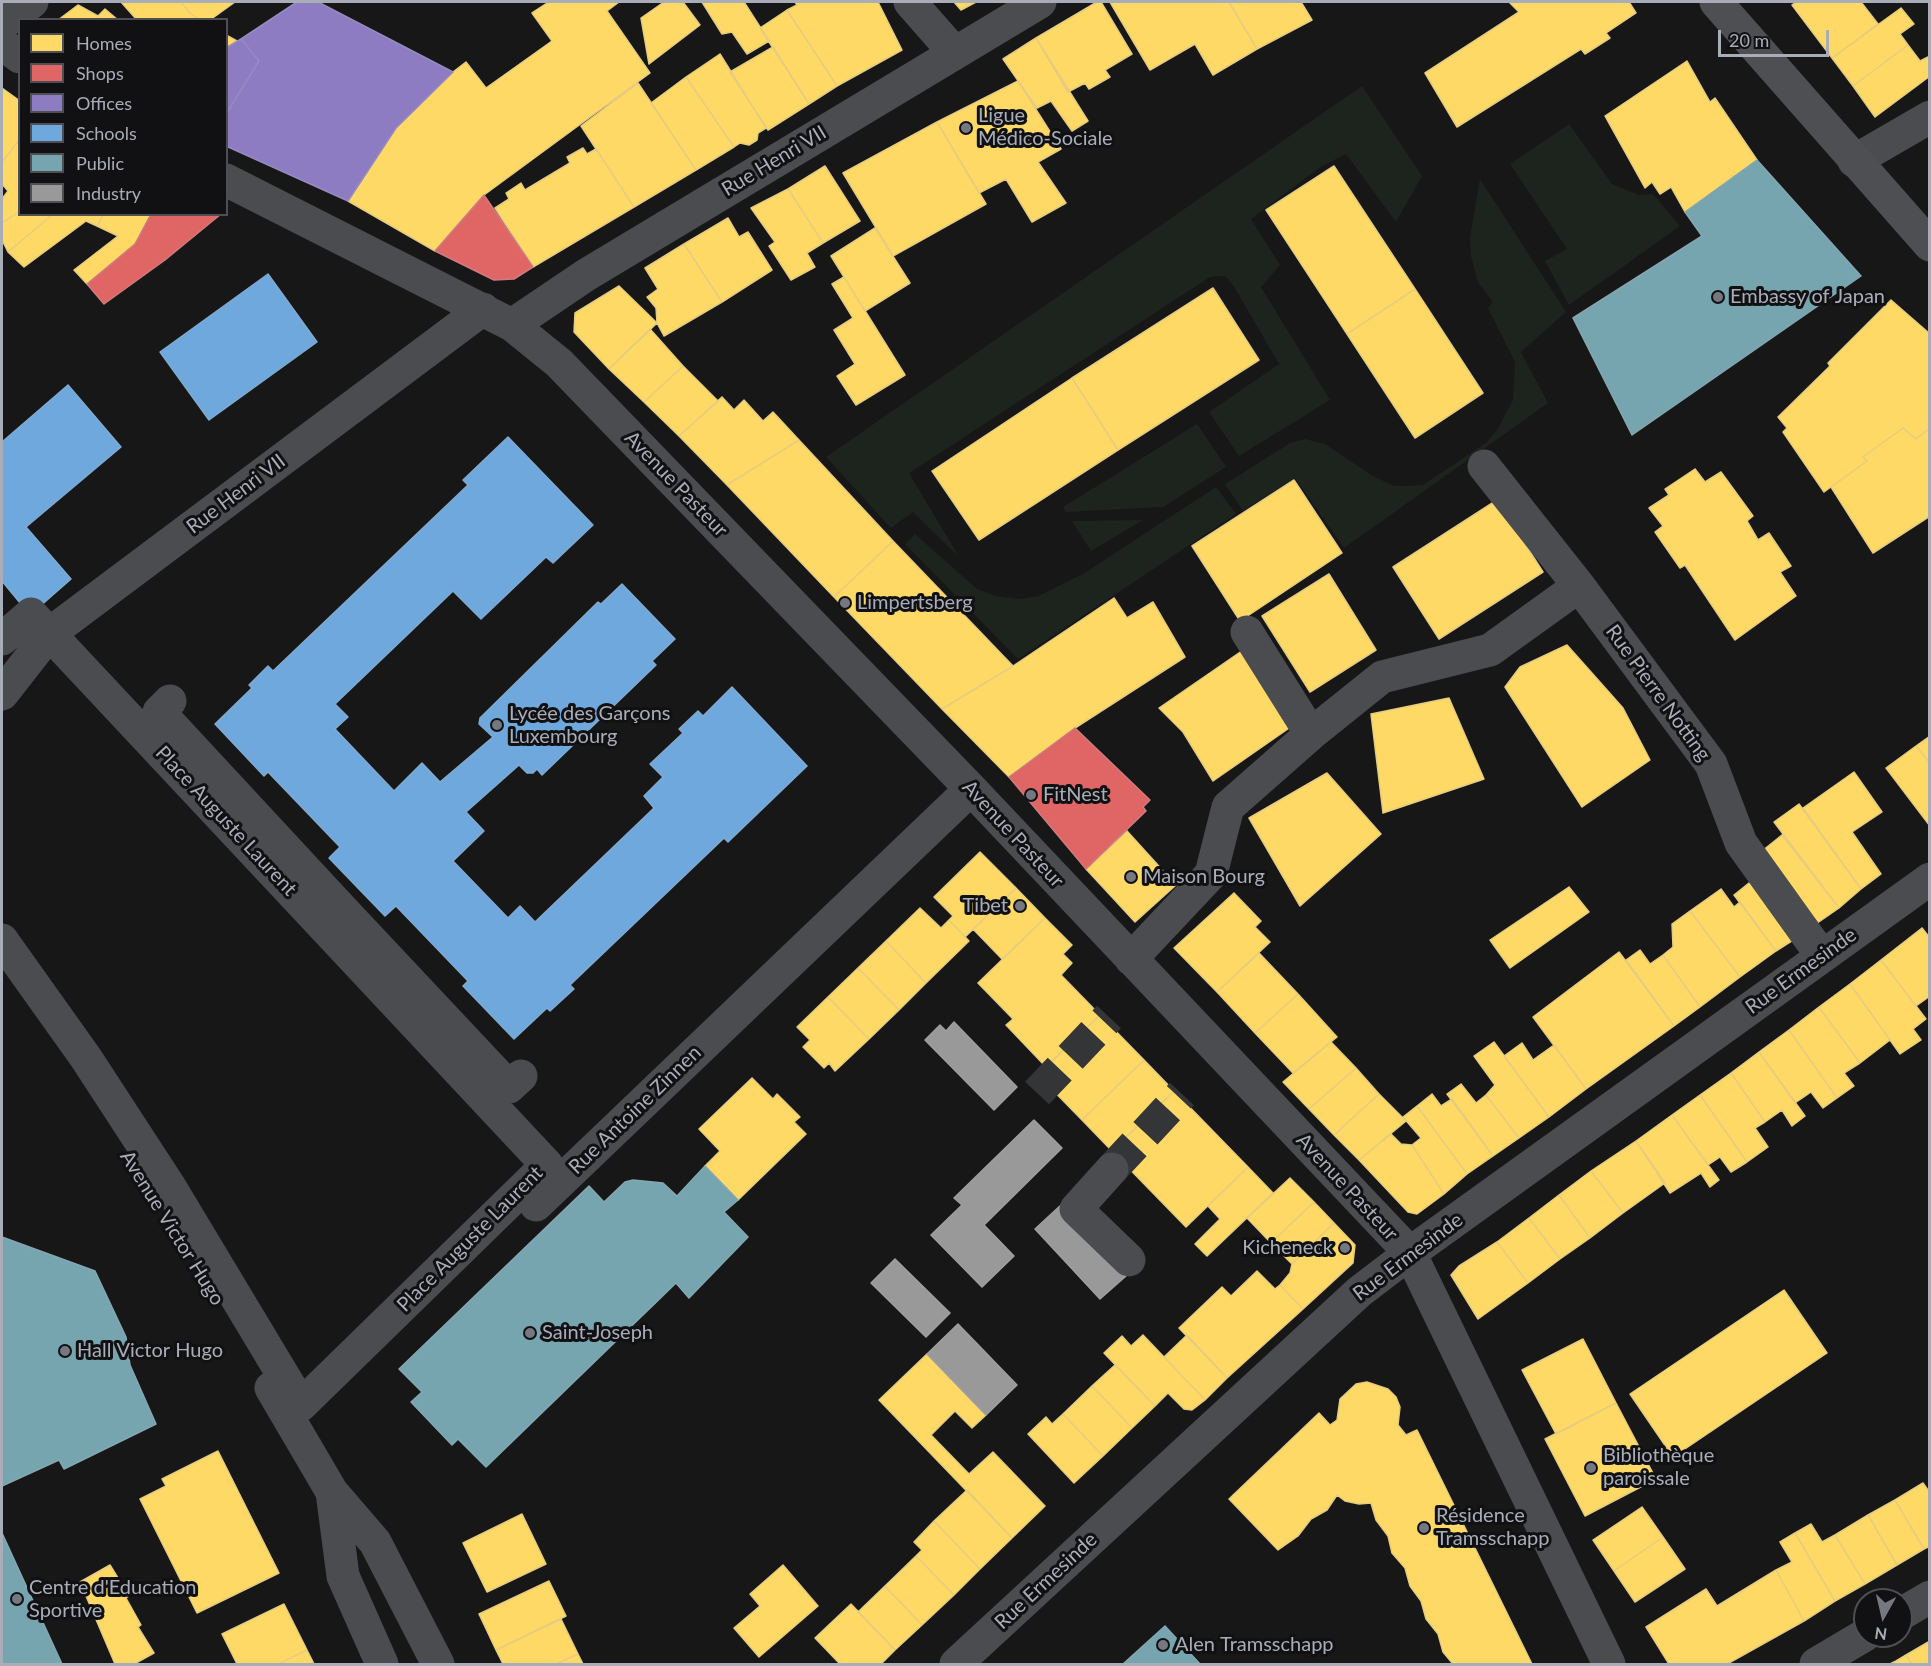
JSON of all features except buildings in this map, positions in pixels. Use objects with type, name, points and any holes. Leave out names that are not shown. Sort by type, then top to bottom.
[{"type":"main road","points":[[1716,2],[1929,245]]},
{"type":"street","points":[[2,24],[32,2]]},
{"type":"street","points":[[910,2],[954,52]]},
{"type":"street","name":"Rue Henri VII","points":[[512,325],[585,274],[1040,2]]},
{"type":"street","points":[[2,44],[18,56]]},
{"type":"street","points":[[1854,161],[1929,117]]},
{"type":"street","name":"Avenue Pasteur","points":[[228,181],[483,309],[512,325],[559,363],[971,789],[1410,1253],[1609,1665]]},
{"type":"street","name":"Rue Henri VII","points":[[2,693],[49,634],[483,309]]},
{"type":"street","name":"Rue Pierre Notting","points":[[1485,466],[1579,586],[1711,764],[1741,843],[1822,956]]},
{"type":"street","points":[[1131,959],[1211,874],[1228,807],[1311,734],[1382,677],[1490,650],[1579,586]]},
{"type":"street","name":"Place Auguste Laurent","points":[[2,639],[31,614],[547,1166],[301,1405],[170,1187],[86,1058],[2,940]]},
{"type":"street","points":[[1247,632],[1311,734]]},
{"type":"street","points":[[170,701],[159,711],[361,929],[509,1087],[521,1076]]},
{"type":"street","name":"Rue Antoine Zinnen","points":[[298,1431],[971,789]]},
{"type":"street","name":"Rue Ermesinde","points":[[956,1665],[1359,1292],[1929,879]]},
{"type":"street","name":"Avenue Victor Hugo","points":[[2,971],[110,1127],[298,1431],[332,1492],[375,1542],[438,1665]]},
{"type":"street","points":[[1112,1169],[1076,1209],[1129,1260]]},
{"type":"street","name":"Avenue Victor Hugo","points":[[332,1492],[343,1576],[382,1665]]},
{"type":"street","points":[[1913,1607],[1929,1597]]},
{"type":"street","points":[[1816,1665],[1853,1642]]},
{"type":"shaded area","points":[[1362,86],[1422,176],[1396,222],[1346,154],[1322,166],[1251,219],[1280,265],[1261,287],[1330,400],[1239,456],[1209,412],[1279,364],[1233,285],[1225,276],[1210,277],[909,473],[959,557],[913,512],[891,528],[826,457]]},
{"type":"shaded area","points":[[1569,124],[1612,184],[1639,195],[1653,194],[1680,226],[1569,305],[1545,261],[1567,249],[1510,164]]},
{"type":"shaded area","points":[[1480,179],[1566,312],[1521,352],[1548,403],[1344,548],[1295,478],[1243,511],[1225,484],[1290,443],[1305,439],[1325,444],[1371,475],[1394,486],[1409,486],[1423,485],[1487,442],[1497,430],[1513,400],[1515,362],[1488,308],[1493,302],[1478,282],[1471,256],[1470,237]]},
{"type":"shaded area","points":[[1197,424],[1226,467],[1163,507],[1066,512],[1063,507]]},
{"type":"shaded area","points":[[1216,487],[1236,514],[1018,659],[905,544],[915,534],[977,589],[996,596],[1019,599],[1039,596],[1083,574]]},
{"type":"shaded area","points":[[1143,520],[1091,551],[1072,521]]},
{"type":"tunnel","points":[[1037,1093],[1109,1017]]},
{"type":"tunnel","points":[[1112,1169],[1182,1094]]},
{"type":"place","name":"Ligue Médico-Sociale","points":[[966,128]]},
{"type":"place","name":"Embassy of Japan","points":[[1718,297]]},
{"type":"place","name":"Limpertsberg","points":[[845,603]]},
{"type":"place","name":"Lycée des Garçons Luxembourg","points":[[497,725]]},
{"type":"place","name":"FitNest","points":[[1031,795]]},
{"type":"place","name":"Maison Bourg","points":[[1131,877]]},
{"type":"place","name":"Tibet","points":[[1020,906]]},
{"type":"place","name":"Kicheneck","points":[[1345,1248]]},
{"type":"place","name":"Saint-Joseph","points":[[530,1333]]},
{"type":"place","name":"Hall Victor Hugo","points":[[65,1351]]},
{"type":"place","name":"Bibliothèque paroissale","points":[[1591,1468]]},
{"type":"place","name":"Résidence Tramsschapp","points":[[1424,1528]]},
{"type":"place","name":"Centre d'Education Sportive","points":[[17,1599]]},
{"type":"place","name":"Alen Tramsschapp","points":[[1163,1645]]}]
